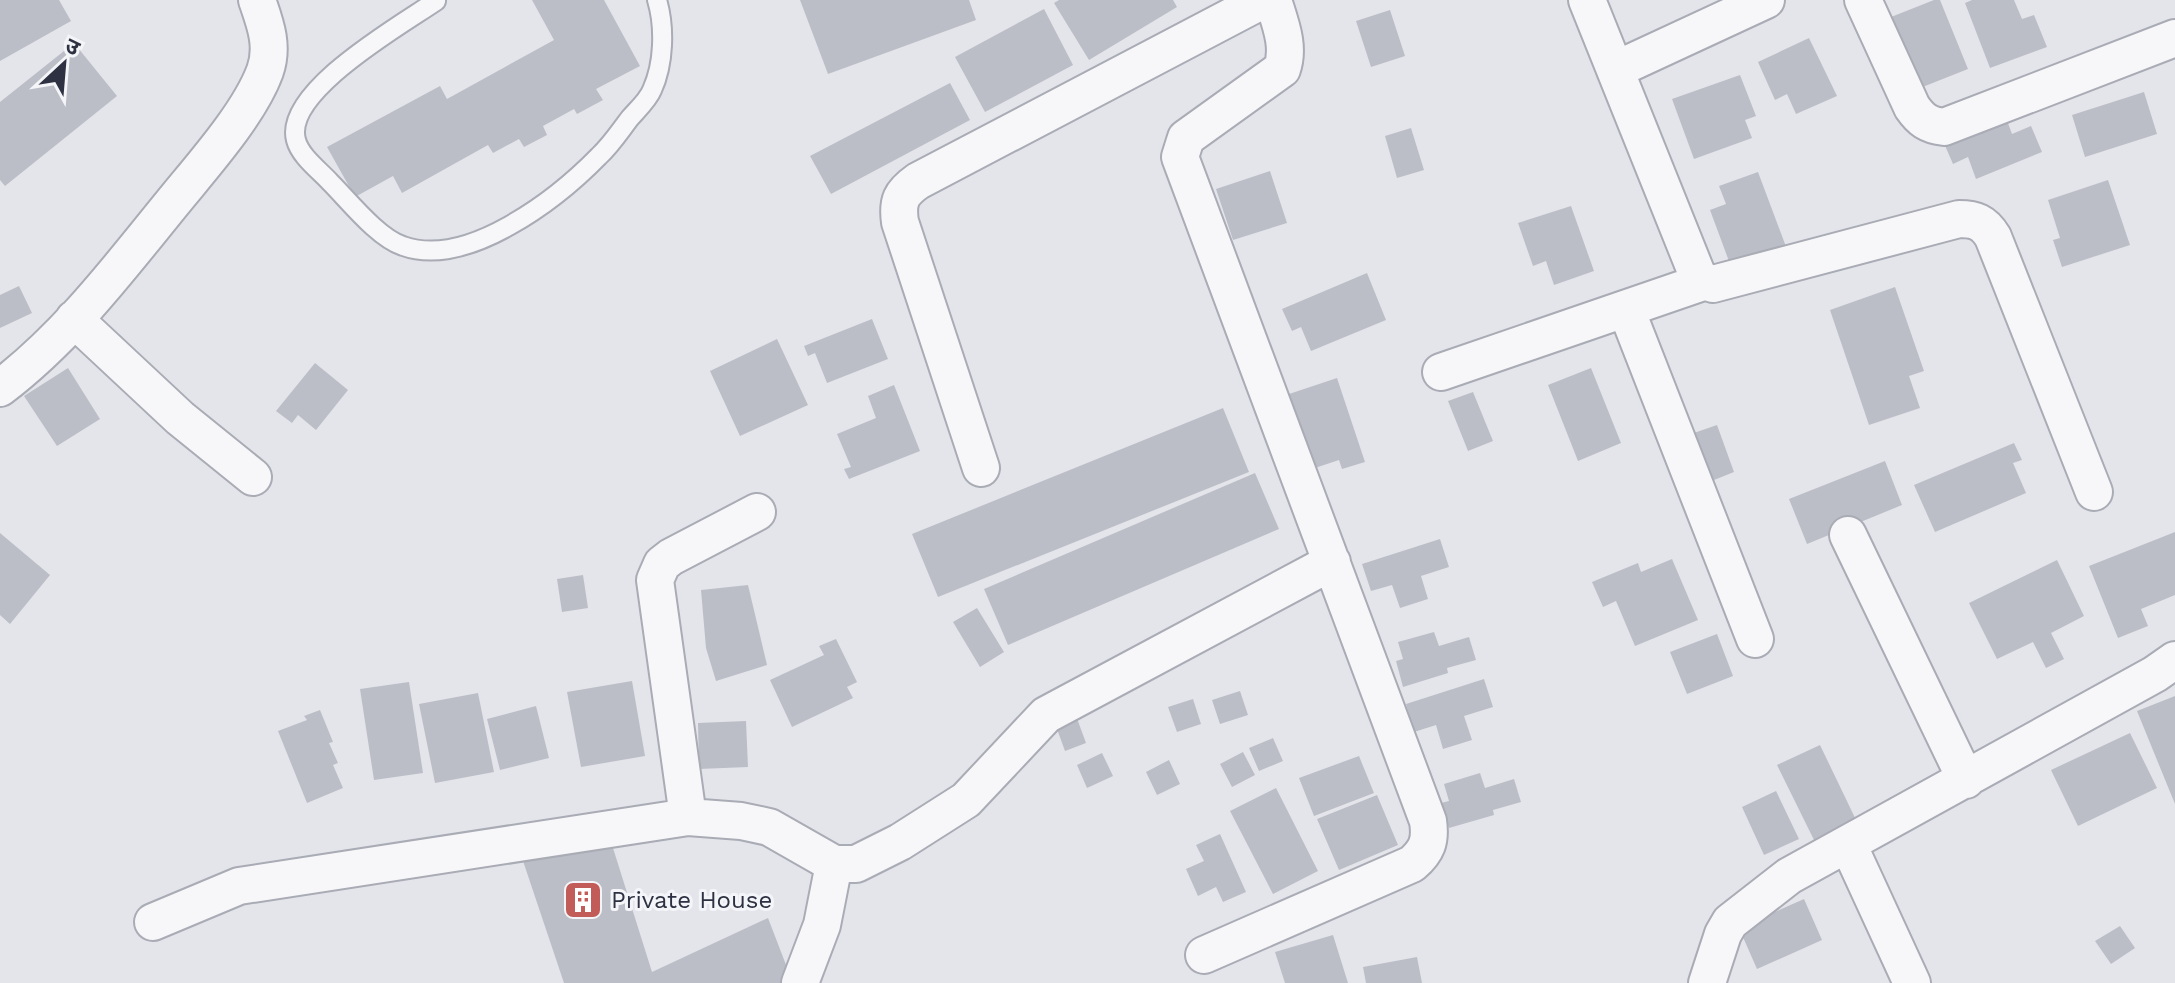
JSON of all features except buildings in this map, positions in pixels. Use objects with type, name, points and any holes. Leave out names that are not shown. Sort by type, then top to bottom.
[{"type":"street","points":[[0,388],[37,360],[74,319],[201,168],[250,101],[265,70],[269,45],[257,0]]},
{"type":"street","points":[[981,468],[900,222],[898,208],[901,195],[918,181],[1263,0]]},
{"type":"street","points":[[1204,955],[1412,864],[1428,845],[1430,835],[1428,821],[1180,157],[1186,138],[1282,69],[1286,57],[1285,41],[1273,0]]},
{"type":"street","points":[[1587,0],[1696,274],[1703,282]]},
{"type":"street","points":[[1615,70],[1766,0]]},
{"type":"street","points":[[1863,0],[1912,107],[1921,120],[1933,126],[1944,127],[2175,38]]},
{"type":"street","points":[[1441,372],[1703,282],[1713,284],[1959,219],[1980,222],[1987,226],[1993,237],[2094,492]]},
{"type":"street","points":[[1626,309],[1755,639]]},
{"type":"street","points":[[74,319],[180,418],[253,477]]},
{"type":"street","points":[[688,817],[655,580],[662,564],[671,557],[757,512]]},
{"type":"street","points":[[1848,535],[1966,780]]},
{"type":"street","points":[[153,922],[239,886],[688,817],[741,821],[769,827],[834,864],[856,864],[881,853],[966,800],[1046,715],[1332,562]]},
{"type":"street","points":[[1707,983],[1730,922],[1789,876],[1966,780],[2175,660]]},
{"type":"street","points":[[1848,844],[1912,983]]},
{"type":"street","points":[[800,983],[822,925],[834,864]]},
{"type":"lane","points":[[436,1],[335,72],[302,106],[294,124],[296,143],[307,158],[380,231],[402,246],[429,250],[460,246],[503,230],[560,192],[601,155],[652,90],[662,51],[661,13],[657,0]]},
{"type":"place","name":"Private House","points":[[583,900]]}]
